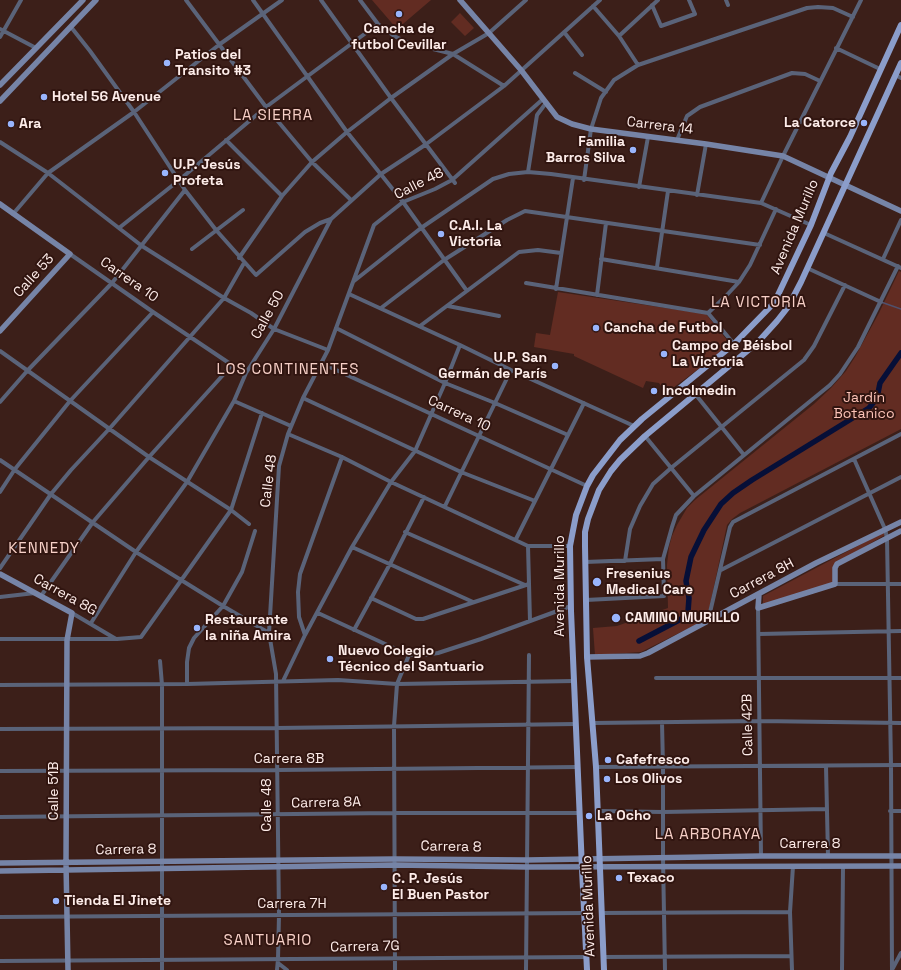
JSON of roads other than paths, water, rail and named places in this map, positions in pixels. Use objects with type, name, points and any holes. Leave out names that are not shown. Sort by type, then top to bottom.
[{"type":"main road","name":"Avenida Murillo","points":[[588,970],[581,859],[571,606],[570,546],[576,515],[587,486],[610,452],[634,426],[734,344],[772,305],[781,290],[811,225],[829,177],[850,137],[901,25]]},
{"type":"main road","name":"Avenida Murillo","points":[[604,970],[596,767],[587,657],[585,532],[588,519],[599,490],[620,460],[645,436],[758,342],[777,321],[796,293],[898,76],[901,63]]},
{"type":"street","points":[[0,37],[2,30],[21,0]]},
{"type":"street","points":[[0,85],[83,0]]},
{"type":"street","points":[[0,101],[96,0]]},
{"type":"street","points":[[253,0],[308,75],[347,132],[403,202],[467,291]]},
{"type":"street","points":[[14,214],[48,172],[134,112],[220,44],[282,0]]},
{"type":"street","points":[[321,0],[453,182]]},
{"type":"street","points":[[360,0],[378,24],[394,36],[409,43],[453,54],[504,86]]},
{"type":"street","name":"Carrera 14","points":[[460,0],[521,70],[557,117],[572,124],[591,129],[783,156],[901,210]]},
{"type":"street","points":[[239,258],[282,196],[312,162],[347,132],[391,98],[453,54],[489,33],[526,0]]},
{"type":"street","name":"Calle 50","points":[[91,623],[136,552],[187,482],[234,401],[246,373],[274,329],[331,219],[381,174],[425,145],[504,86],[600,0]]},
{"type":"street","points":[[619,36],[658,0]]},
{"type":"street","points":[[652,5],[661,26],[695,14],[689,0]]},
{"type":"street","points":[[726,0],[728,5]]},
{"type":"street","points":[[761,203],[836,48],[861,0]]},
{"type":"street","points":[[189,1],[266,107],[312,162],[351,200]]},
{"type":"street","points":[[593,6],[619,36],[638,65]]},
{"type":"street","points":[[584,180],[591,129],[601,98],[614,80],[638,65],[807,8],[818,6],[833,8],[853,17]]},
{"type":"street","points":[[119,228],[178,181],[266,107],[378,24]]},
{"type":"street","points":[[71,27],[134,112],[184,190],[239,258],[256,275],[305,232],[320,223],[331,219]]},
{"type":"street","points":[[2,30],[36,48]]},
{"type":"street","points":[[564,32],[582,55]]},
{"type":"street","points":[[836,48],[880,69]]},
{"type":"street","points":[[575,73],[606,92]]},
{"type":"street","points":[[677,140],[686,116],[700,107],[792,73],[805,74],[820,81]]},
{"type":"street","points":[[528,172],[537,115],[545,101]]},
{"type":"street","name":"Calle 48","points":[[277,970],[279,915],[276,674],[269,633],[279,466],[288,434],[303,398],[328,350],[374,225],[403,202],[453,182],[545,101]]},
{"type":"street","points":[[539,112],[546,110],[553,112]]},
{"type":"street","points":[[639,187],[648,137]]},
{"type":"street","points":[[226,140],[282,196]]},
{"type":"street","points":[[0,142],[48,172],[142,246],[224,298],[251,313],[274,329],[328,350]]},
{"type":"street","points":[[697,195],[706,144]]},
{"type":"street","points":[[354,281],[421,228],[493,179],[509,174],[528,172],[761,203],[811,225]]},
{"type":"street","points":[[556,289],[573,178]]},
{"type":"street","points":[[0,402],[28,370],[112,283],[184,190]]},
{"type":"street","points":[[657,267],[668,191]]},
{"type":"street","name":"Carrera 10","points":[[0,204],[153,312],[246,373]]},
{"type":"street","points":[[708,313],[725,298],[739,282],[750,265],[776,209]]},
{"type":"street","points":[[192,249],[243,210]]},
{"type":"street","points":[[381,308],[444,260],[507,220],[525,211],[760,245]]},
{"type":"street","points":[[883,260],[901,220]]},
{"type":"street","points":[[597,295],[606,223]]},
{"type":"street","points":[[586,600],[664,596],[663,559],[676,515],[694,496],[820,394],[849,362],[858,348],[899,267],[824,233]]},
{"type":"street","points":[[420,326],[519,252],[538,250],[561,253]]},
{"type":"street","name":"Calle 53","points":[[0,331],[70,254]]},
{"type":"street","points":[[601,259],[657,267],[739,282]]},
{"type":"street","points":[[0,568],[51,494],[224,298],[244,263]]},
{"type":"street","points":[[807,268],[881,302]]},
{"type":"street","points":[[526,283],[708,313],[734,344]]},
{"type":"street","points":[[625,561],[630,529],[640,506],[653,484],[804,360],[814,346],[845,285]]},
{"type":"street","points":[[349,294],[420,326],[510,370],[634,426]]},
{"type":"street","points":[[448,306],[499,316]]},
{"type":"street","points":[[0,492],[15,469],[70,401],[153,312]]},
{"type":"street","points":[[336,328],[445,383],[568,435]]},
{"type":"street","points":[[283,681],[305,635],[352,547],[391,482],[415,451],[460,345]]},
{"type":"street","points":[[0,351],[149,457],[231,510],[249,524]]},
{"type":"street","name":"Carrera 10","points":[[320,363],[587,486]]},
{"type":"street","points":[[41,596],[93,522],[232,365]]},
{"type":"street","points":[[445,506],[510,370]]},
{"type":"street","points":[[696,395],[744,455]]},
{"type":"street","points":[[303,398],[461,472],[535,501]]},
{"type":"street","points":[[234,401],[291,426]]},
{"type":"street","points":[[516,539],[584,403]]},
{"type":"street","points":[[0,639],[67,640],[141,637],[231,510],[262,413]]},
{"type":"street","points":[[288,434],[342,457],[391,482],[516,539],[528,546],[570,546]]},
{"type":"street","points":[[708,621],[730,527],[733,522],[900,434],[901,440]]},
{"type":"street","points":[[645,436],[694,496]]},
{"type":"street","points":[[305,635],[299,618],[298,592],[300,574],[342,457]]},
{"type":"street","points":[[854,459],[868,493],[886,530],[887,538],[889,584],[892,970]]},
{"type":"street","points":[[0,460],[136,552],[269,633]]},
{"type":"street","points":[[721,570],[901,476]]},
{"type":"street","points":[[354,630],[424,497]]},
{"type":"street","name":"Carrera 8H","points":[[587,657],[640,656],[648,653],[816,563],[901,522]]},
{"type":"street","points":[[835,584],[835,568],[837,564],[901,531]]},
{"type":"street","points":[[187,684],[187,662],[189,648],[194,638],[223,606],[242,572],[255,532]]},
{"type":"street","points":[[405,532],[527,585]]},
{"type":"street","points":[[528,546],[527,585],[530,620]]},
{"type":"street","points":[[352,547],[474,602]]},
{"type":"street","points":[[585,562],[663,559]]},
{"type":"street","name":"Carrera 8G","points":[[0,574],[91,623],[117,639]]},
{"type":"street","points":[[758,608],[835,584],[901,584]]},
{"type":"street","points":[[371,598],[416,619],[423,619],[527,585]]},
{"type":"street","points":[[0,597],[35,593]]},
{"type":"street","name":"Calle 42B","points":[[759,594],[761,856]]},
{"type":"street","points":[[318,613],[409,655],[424,656],[481,639],[571,606]]},
{"type":"street","name":"Calle 51B","points":[[68,970],[66,916],[66,685],[67,640],[72,613]]},
{"type":"street","points":[[759,634],[901,631]]},
{"type":"street","points":[[395,970],[394,958],[396,914],[394,726],[397,684],[409,655]]},
{"type":"street","points":[[526,970],[529,655]]},
{"type":"street","points":[[160,661],[162,685],[162,970]]},
{"type":"street","points":[[656,678],[901,678]]},
{"type":"street","points":[[0,685],[162,685],[338,680],[397,684],[574,681]]},
{"type":"street","points":[[593,723],[760,721],[901,723]]},
{"type":"street","points":[[662,722],[665,970]]},
{"type":"street","points":[[0,729],[66,730],[576,724]]},
{"type":"street","points":[[596,767],[901,765]]},
{"type":"street","points":[[826,766],[828,856]]},
{"type":"street","name":"Carrera 8B","points":[[0,771],[578,767]]},
{"type":"street","points":[[598,811],[663,812],[828,809]]},
{"type":"street","points":[[890,811],[901,811]]},
{"type":"street","name":"Carrera 8A","points":[[0,817],[394,813],[580,813]]},
{"type":"street","name":"Carrera 8","points":[[0,863],[162,865],[761,856],[901,856]]},
{"type":"street","name":"Carrera 8","points":[[395,862],[527,867],[901,866]]},
{"type":"street","name":"Carrera 8","points":[[0,871],[66,870],[162,865]]},
{"type":"street","points":[[792,970],[790,912],[793,866]]},
{"type":"street","points":[[842,970],[843,866]]},
{"type":"street","points":[[601,913],[790,912]]},
{"type":"street","name":"Carrera 7H","points":[[0,917],[584,913]]},
{"type":"street","points":[[892,970],[901,953]]},
{"type":"street","points":[[603,957],[791,956]]},
{"type":"street","name":"Carrera 7G","points":[[0,961],[278,961],[394,958],[587,957]]},
{"type":"street","points":[[278,961],[288,970]]},
{"type":"street","points":[[896,963],[901,963]]},
{"type":"waterway","points":[[881,302],[901,309]]},
{"type":"waterway","points":[[639,641],[683,618],[688,612],[689,598],[686,581],[691,557],[704,530],[721,504],[733,493],[752,480],[869,408],[877,398],[880,383],[901,353]]},
{"type":"place","name":"Cancha de futbol Cevillar","points":[[399,14]]},
{"type":"place","name":"Patios del Transito #3","points":[[167,63]]},
{"type":"place","name":"Hotel 56 Avenue","points":[[44,97]]},
{"type":"place","name":"La Catorce","points":[[864,123]]},
{"type":"place","name":"Ara","points":[[11,124]]},
{"type":"place","name":"Familia Barros Silva","points":[[633,150]]},
{"type":"place","name":"U.P. Jesús Profeta","points":[[165,173]]},
{"type":"place","name":"C.A.I. La Victoria","points":[[441,234]]},
{"type":"place","name":"Cancha de Futbol","points":[[596,328]]},
{"type":"place","name":"Campo de Béisbol La Victoria","points":[[664,354]]},
{"type":"place","name":"U.P. San Germán de París","points":[[555,366]]},
{"type":"place","name":"Incolmedin","points":[[654,391]]},
{"type":"place","name":"Fresenius Medical Care","points":[[597,582]]},
{"type":"place","name":"CAMINO MURILLO","points":[[616,618]]},
{"type":"place","name":"Restaurante la niña Amira","points":[[197,628]]},
{"type":"place","name":"Nuevo Colegio Técnico del Santuario","points":[[330,659]]},
{"type":"place","name":"Cafefresco","points":[[608,760]]},
{"type":"place","name":"Los Olivos","points":[[607,779]]},
{"type":"place","name":"La Ocho","points":[[589,816]]},
{"type":"place","name":"Texaco","points":[[619,878]]},
{"type":"place","name":"C. P. Jesús El Buen Pastor","points":[[384,887]]},
{"type":"place","name":"Tienda El Jinete","points":[[56,901]]},
{"type":"district","name":"LA SIERRA","points":[[273,116]]},
{"type":"district","name":"LA VICTORIA","points":[[759,303]]},
{"type":"district","name":"LOS CONTINENTES","points":[[288,370]]},
{"type":"district","name":"KENNEDY","points":[[44,549]]},
{"type":"district","name":"LA ARBORAYA","points":[[708,835]]},
{"type":"district","name":"SANTUARIO","points":[[268,941]]},
{"type":"park label","name":"Jardín Botanico","points":[[864,406]]}]
